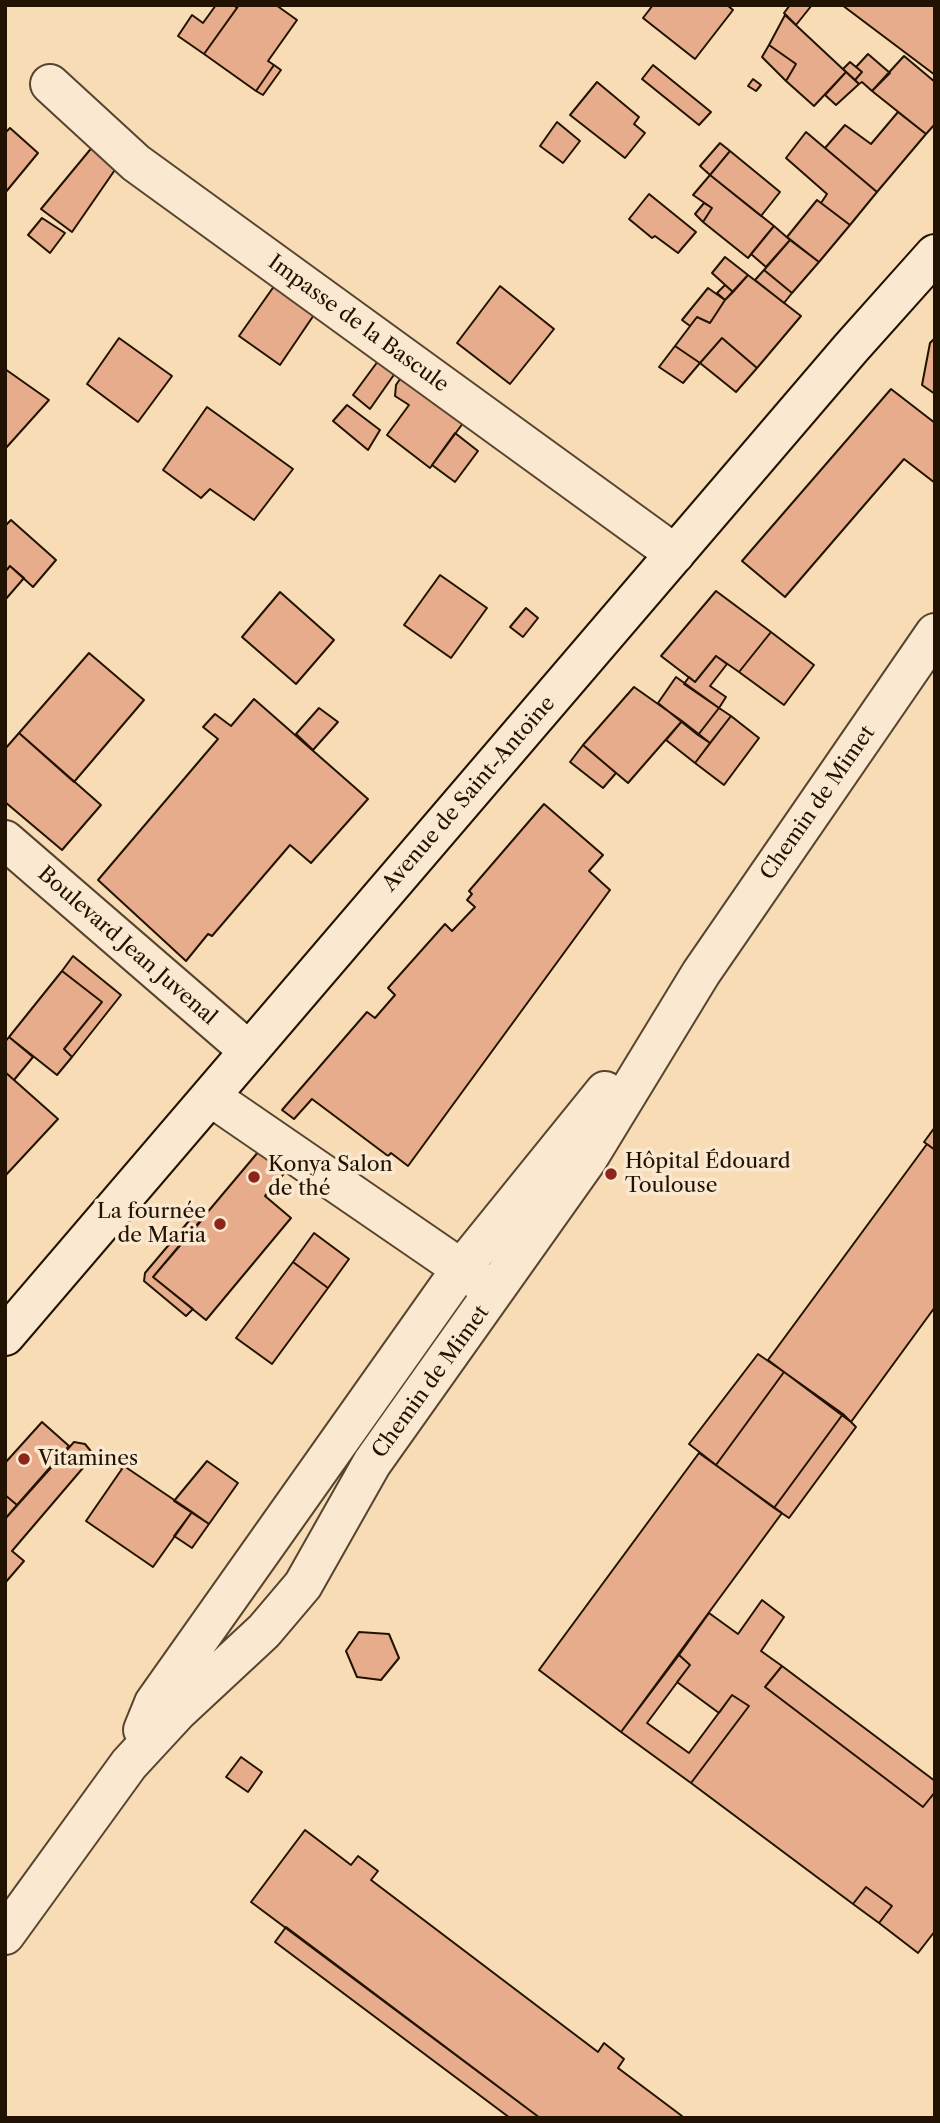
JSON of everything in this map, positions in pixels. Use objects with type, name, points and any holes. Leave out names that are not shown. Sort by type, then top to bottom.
[{"type":"street","name":"Impasse de la Bascule","points":[[50,84],[136,163],[675,554]]},
{"type":"street","name":"Avenue de Saint-Antoine","points":[[5,1336],[935,254]]},
{"type":"street","name":"Chemin de Mimet","points":[[5,1935],[129,1764],[178,1712],[264,1631],[303,1585],[372,1463],[587,1160],[701,973],[935,633]]},
{"type":"street","name":"Boulevard Jean Juvenal","points":[[5,840],[249,1052]]},
{"type":"street","name":"Chemin de Mimet","points":[[129,1764],[155,1703],[461,1269],[701,973]]},
{"type":"street","points":[[211,1097],[495,1292]]},
{"type":"building","points":[[216,5],[234,5],[237,8],[204,54],[178,36],[192,15],[203,23]]},
{"type":"building","points":[[239,5],[276,5],[297,20],[268,61],[274,65],[256,91],[204,54]]},
{"type":"building","points":[[653,5],[727,5],[733,10],[695,59],[643,18]]},
{"type":"building","points":[[790,5],[812,5],[796,25],[784,13]]},
{"type":"building","points":[[842,5],[935,5],[935,75]]},
{"type":"building","points":[[785,15],[846,72],[814,106],[786,81],[796,64],[769,45]]},
{"type":"building","points":[[769,45],[796,64],[786,81],[762,57]]},
{"type":"building","points":[[868,54],[890,73],[872,91],[862,82],[859,84],[855,80],[862,72],[856,67]]},
{"type":"building","points":[[904,56],[935,82],[935,124],[926,134],[872,91]]},
{"type":"building","points":[[850,62],[862,72],[855,80],[843,69]]},
{"type":"building","points":[[274,65],[281,70],[263,95],[256,91]]},
{"type":"building","points":[[653,65],[711,112],[699,125],[642,79]]},
{"type":"building","points":[[846,72],[859,84],[836,105],[825,95]]},
{"type":"building","points":[[753,79],[761,85],[756,91],[748,86]]},
{"type":"building","points":[[597,82],[639,117],[634,124],[645,133],[625,158],[570,115]]},
{"type":"building","points":[[898,112],[926,134],[877,192],[825,148],[845,125],[871,144]]},
{"type":"building","points":[[557,122],[580,141],[563,163],[540,146]]},
{"type":"building","points":[[10,128],[38,153],[5,193],[5,133]]},
{"type":"building","points":[[806,132],[877,192],[850,225],[821,203],[827,194],[786,158]]},
{"type":"building","points":[[720,143],[730,151],[710,175],[700,166]]},
{"type":"building","points":[[94,145],[119,164],[72,232],[41,209]]},
{"type":"building","points":[[730,151],[780,192],[761,216],[710,175]]},
{"type":"building","points":[[710,175],[774,226],[748,258],[703,222],[712,208],[693,195]]},
{"type":"building","points":[[649,194],[696,232],[678,253],[655,236],[652,238],[629,219]]},
{"type":"building","points":[[817,200],[850,225],[819,262],[787,237]]},
{"type":"building","points":[[704,203],[712,208],[703,222],[695,214]]},
{"type":"building","points":[[42,218],[65,233],[50,253],[28,235]]},
{"type":"building","points":[[774,226],[790,240],[766,267],[751,254]]},
{"type":"building","points":[[790,240],[819,262],[792,293],[764,270]]},
{"type":"building","points":[[725,257],[748,275],[733,292],[712,273]]},
{"type":"building","points":[[764,270],[792,293],[784,303],[755,280]]},
{"type":"building","points":[[748,275],[801,316],[757,368],[722,338],[700,363],[675,346],[697,317],[710,323],[725,300]]},
{"type":"building","points":[[277,282],[318,309],[280,365],[239,336]]},
{"type":"building","points":[[725,285],[733,292],[725,300],[717,293]]},
{"type":"building","points":[[500,286],[554,329],[510,384],[457,343]]},
{"type":"building","points":[[708,288],[725,300],[710,323],[697,317],[690,326],[682,320]]},
{"type":"building","points":[[119,338],[172,376],[138,422],[87,384]]},
{"type":"building","points":[[722,338],[757,368],[736,392],[700,363]]},
{"type":"building","points":[[935,338],[935,394],[922,385],[930,343]]},
{"type":"building","points":[[675,346],[700,363],[683,383],[659,367]]},
{"type":"building","points":[[381,357],[398,369],[370,409],[353,395]]},
{"type":"building","points":[[5,369],[49,400],[5,449]]},
{"type":"building","points":[[404,373],[466,419],[430,468],[387,435],[409,405],[395,396],[396,385]]},
{"type":"building","points":[[891,389],[935,423],[935,483],[904,459],[785,597],[742,561]]},
{"type":"building","points":[[347,405],[380,430],[368,450],[333,421]]},
{"type":"building","points":[[207,407],[293,469],[254,520],[210,489],[201,498],[163,470]]},
{"type":"building","points":[[455,433],[478,451],[455,482],[432,465]]},
{"type":"building","points":[[11,520],[56,560],[33,587],[10,566],[5,572],[5,526]]},
{"type":"building","points":[[10,566],[24,578],[5,600],[5,572]]},
{"type":"building","points":[[440,575],[487,608],[451,658],[404,625]]},
{"type":"building","points":[[716,591],[771,632],[739,672],[716,656],[695,682],[661,656]]},
{"type":"building","points":[[280,592],[334,640],[296,684],[242,637]]},
{"type":"building","points":[[526,608],[538,618],[523,637],[510,627]]},
{"type":"building","points":[[771,632],[814,665],[784,705],[739,672]]},
{"type":"building","points":[[89,653],[144,700],[74,782],[19,733]]},
{"type":"building","points":[[716,656],[727,664],[710,686],[726,697],[719,708],[684,684],[689,677],[695,682]]},
{"type":"building","points":[[676,677],[719,708],[698,735],[658,703]]},
{"type":"building","points":[[634,687],[682,721],[628,783],[583,745]]},
{"type":"building","points":[[254,699],[368,799],[311,863],[290,845],[212,936],[208,934],[186,961],[98,880],[218,739],[203,727],[215,714],[231,726]]},
{"type":"building","points":[[319,708],[338,722],[313,750],[296,734]]},
{"type":"building","points":[[719,708],[731,716],[710,743],[698,735]]},
{"type":"building","points":[[731,716],[759,738],[724,785],[695,763]]},
{"type":"building","points":[[682,721],[710,743],[695,763],[666,740]]},
{"type":"building","points":[[19,733],[101,805],[62,850],[5,802],[5,749]]},
{"type":"building","points":[[583,745],[616,773],[603,788],[570,762]]},
{"type":"building","points":[[544,804],[603,855],[589,871],[610,890],[408,1166],[391,1153],[388,1156],[312,1099],[294,1119],[282,1110],[367,1012],[375,1018],[395,995],[388,988],[445,924],[452,931],[475,907],[467,900],[472,894],[469,891]]},
{"type":"building","points":[[73,956],[121,995],[72,1057],[64,1049],[102,1002],[62,971]]},
{"type":"building","points":[[62,971],[102,1002],[64,1049],[72,1057],[57,1075],[9,1037]]},
{"type":"building","points":[[9,1037],[33,1057],[14,1080],[5,1072],[5,1042]]},
{"type":"building","points":[[5,1072],[58,1119],[5,1176]]},
{"type":"building","points":[[935,1127],[935,1150],[924,1142]]},
{"type":"building","points":[[927,1144],[935,1150],[935,1307],[851,1422],[768,1360]]},
{"type":"building","points":[[259,1151],[287,1170],[265,1196],[291,1218],[206,1320],[153,1277]]},
{"type":"building","points":[[194,1215],[201,1221],[153,1277],[193,1309],[186,1316],[144,1281],[145,1273]]},
{"type":"building","points":[[314,1233],[349,1259],[328,1288],[293,1262]]},
{"type":"building","points":[[293,1262],[328,1288],[272,1364],[236,1338]]},
{"type":"building","points":[[758,1354],[784,1372],[716,1465],[689,1444]]},
{"type":"building","points":[[784,1372],[843,1414],[774,1508],[716,1465]]},
{"type":"building","points":[[843,1414],[856,1427],[789,1518],[774,1508]]},
{"type":"building","points":[[42,1422],[69,1446],[17,1505],[5,1495],[5,1463]]},
{"type":"building","points":[[74,1442],[85,1444],[94,1455],[12,1551],[24,1561],[5,1583],[5,1519]]},
{"type":"building","points":[[699,1453],[782,1513],[621,1732],[539,1670]]},
{"type":"building","points":[[114,1457],[125,1463],[122,1468],[110,1462]]},
{"type":"building","points":[[207,1461],[238,1483],[209,1524],[174,1501]]},
{"type":"building","points":[[124,1466],[192,1512],[153,1567],[86,1521]]},
{"type":"building","points":[[5,1495],[17,1505],[5,1519]]},
{"type":"building","points":[[192,1512],[209,1524],[192,1548],[174,1536]]},
{"type":"building","points":[[762,1600],[784,1617],[761,1651],[782,1666],[765,1687],[923,1807],[935,1792],[935,1931],[918,1953],[879,1923],[892,1906],[866,1887],[853,1904],[691,1783],[749,1706],[732,1695],[719,1713],[677,1682],[690,1665],[679,1655],[709,1613],[738,1634]]},
{"type":"building","points":[[359,1632],[389,1634],[399,1658],[381,1680],[357,1677],[346,1651]]},
{"type":"building","points":[[679,1655],[690,1665],[647,1723],[689,1753],[732,1695],[749,1706],[691,1783],[621,1732]]},
{"type":"building","points":[[782,1666],[935,1781],[935,1792],[923,1807],[765,1687]]},
{"type":"building","points":[[241,1757],[262,1772],[248,1792],[226,1777]]},
{"type":"building","points":[[305,1830],[351,1865],[358,1856],[378,1871],[371,1880],[598,2052],[604,2043],[624,2059],[618,2068],[682,2116],[540,2118],[251,1902]]},
{"type":"building","points":[[866,1887],[892,1906],[879,1923],[853,1904]]},
{"type":"building","points":[[286,1927],[540,2118],[510,2118],[275,1942]]},
{"type":"place","name":"Hôpital Édouard Toulouse","points":[[611,1174]]},
{"type":"place","name":"Konya Salon de thé","points":[[254,1177]]},
{"type":"place","name":"La fournée de Maria","points":[[220,1224]]},
{"type":"place","name":"Vitamines","points":[[24,1459]]}]
